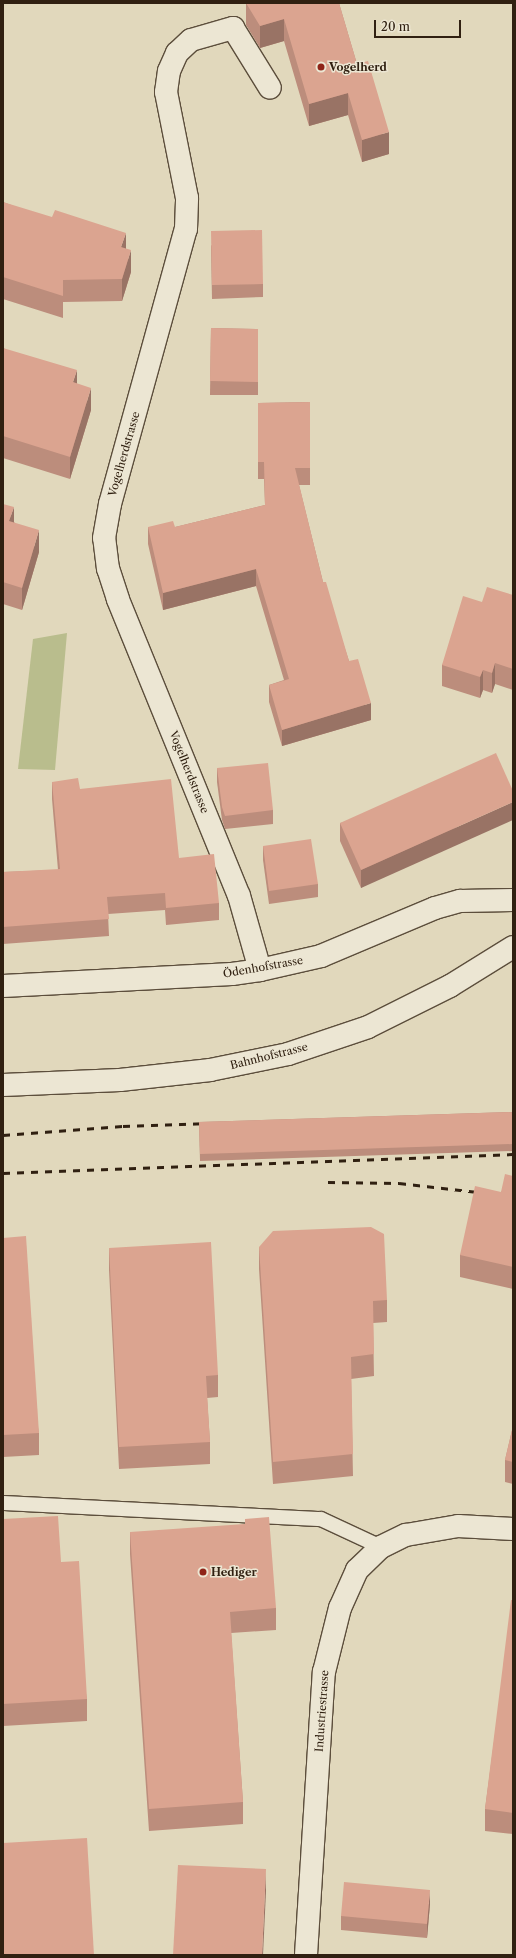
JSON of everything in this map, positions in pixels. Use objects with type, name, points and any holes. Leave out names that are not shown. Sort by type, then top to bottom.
[{"type":"street","name":"Vogelherdstrasse","points":[[260,970],[239,896],[118,599],[108,569],[104,538],[110,504],[186,229],[187,198],[166,92],[168,71],[177,53],[191,40],[233,28],[270,88]]},
{"type":"street","name":"Ödenhofstrasse","points":[[3,986],[225,974],[260,970],[321,956],[435,908],[460,901],[513,900]]},
{"type":"street","name":"Bahnhofstrasse","points":[[3,1085],[120,1080],[210,1070],[288,1054],[368,1027],[450,986],[513,947]]},
{"type":"street","name":"Industriestrasse","points":[[306,1955],[324,1672],[340,1608],[357,1570],[374,1552],[406,1535],[427,1529],[458,1526],[513,1529]]},
{"type":"lane","points":[[3,1503],[321,1519],[374,1552]]},
{"type":"green space","points":[[67,633],[55,770],[18,769],[33,639]]},
{"type":"building","name":"Vogelherd","points":[[246,3],[339,3],[357,64],[368,61],[389,132],[362,140],[348,93],[309,104],[284,19],[260,26]]},
{"type":"building","points":[[3,202],[52,217],[55,210],[126,233],[121,247],[131,250],[122,279],[63,280],[63,296],[3,277]]},
{"type":"building","points":[[262,230],[263,284],[212,285],[211,231]]},
{"type":"building","points":[[211,328],[258,329],[258,382],[210,381]]},
{"type":"building","points":[[3,348],[77,370],[73,382],[91,388],[70,457],[3,436]]},
{"type":"building","points":[[310,402],[310,468],[295,468],[323,582],[326,582],[349,661],[358,659],[371,703],[282,730],[269,685],[289,679],[256,569],[163,593],[148,527],[173,521],[175,527],[265,505],[264,462],[258,462],[258,403]]},
{"type":"building","points":[[3,504],[14,507],[9,521],[39,530],[22,588],[3,582]]},
{"type":"building","points":[[487,587],[513,595],[513,669],[495,663],[492,673],[483,670],[480,677],[442,665],[463,596],[482,602]]},
{"type":"building","points":[[496,753],[513,791],[513,802],[361,870],[340,823]]},
{"type":"building","points":[[268,763],[273,810],[225,816],[222,807],[217,768]]},
{"type":"building","points":[[78,778],[80,789],[171,779],[179,858],[214,854],[219,903],[166,908],[165,893],[107,897],[109,919],[3,927],[3,872],[60,869],[52,782]]},
{"type":"building","points":[[311,839],[318,884],[269,891],[263,846]]},
{"type":"building","points":[[513,1112],[513,1144],[200,1154],[199,1122]]},
{"type":"building","points":[[505,1174],[513,1176],[513,1267],[460,1255],[475,1186],[501,1192]]},
{"type":"building","points":[[371,1227],[384,1234],[387,1300],[373,1301],[374,1354],[351,1357],[353,1454],[273,1462],[259,1247],[273,1231]]},
{"type":"building","points":[[26,1236],[39,1433],[3,1435],[3,1238]]},
{"type":"building","points":[[211,1242],[218,1375],[206,1376],[210,1442],[119,1447],[109,1248]]},
{"type":"building","points":[[513,1426],[513,1462],[505,1460]]},
{"type":"building","points":[[58,1516],[61,1562],[79,1561],[87,1699],[3,1704],[3,1519]]},
{"type":"building","points":[[269,1517],[276,1608],[230,1612],[243,1802],[149,1809],[130,1532],[245,1524],[245,1519]]},
{"type":"building","points":[[511,1600],[513,1600],[513,1813],[485,1809]]},
{"type":"building","points":[[87,1838],[94,1955],[4,1955],[3,1843]]},
{"type":"building","points":[[178,1865],[266,1869],[262,1955],[173,1955]]},
{"type":"building","points":[[344,1882],[430,1890],[427,1924],[341,1916]]},
{"type":"railway","points":[[3,1135],[123,1126],[211,1123]]},
{"type":"railway","points":[[3,1173],[513,1154]]},
{"type":"railway","points":[[328,1182],[399,1183],[486,1193]]},
{"type":"place","name":"Vogelherd","points":[[321,67]]},
{"type":"place","name":"Hediger","points":[[203,1572]]}]
